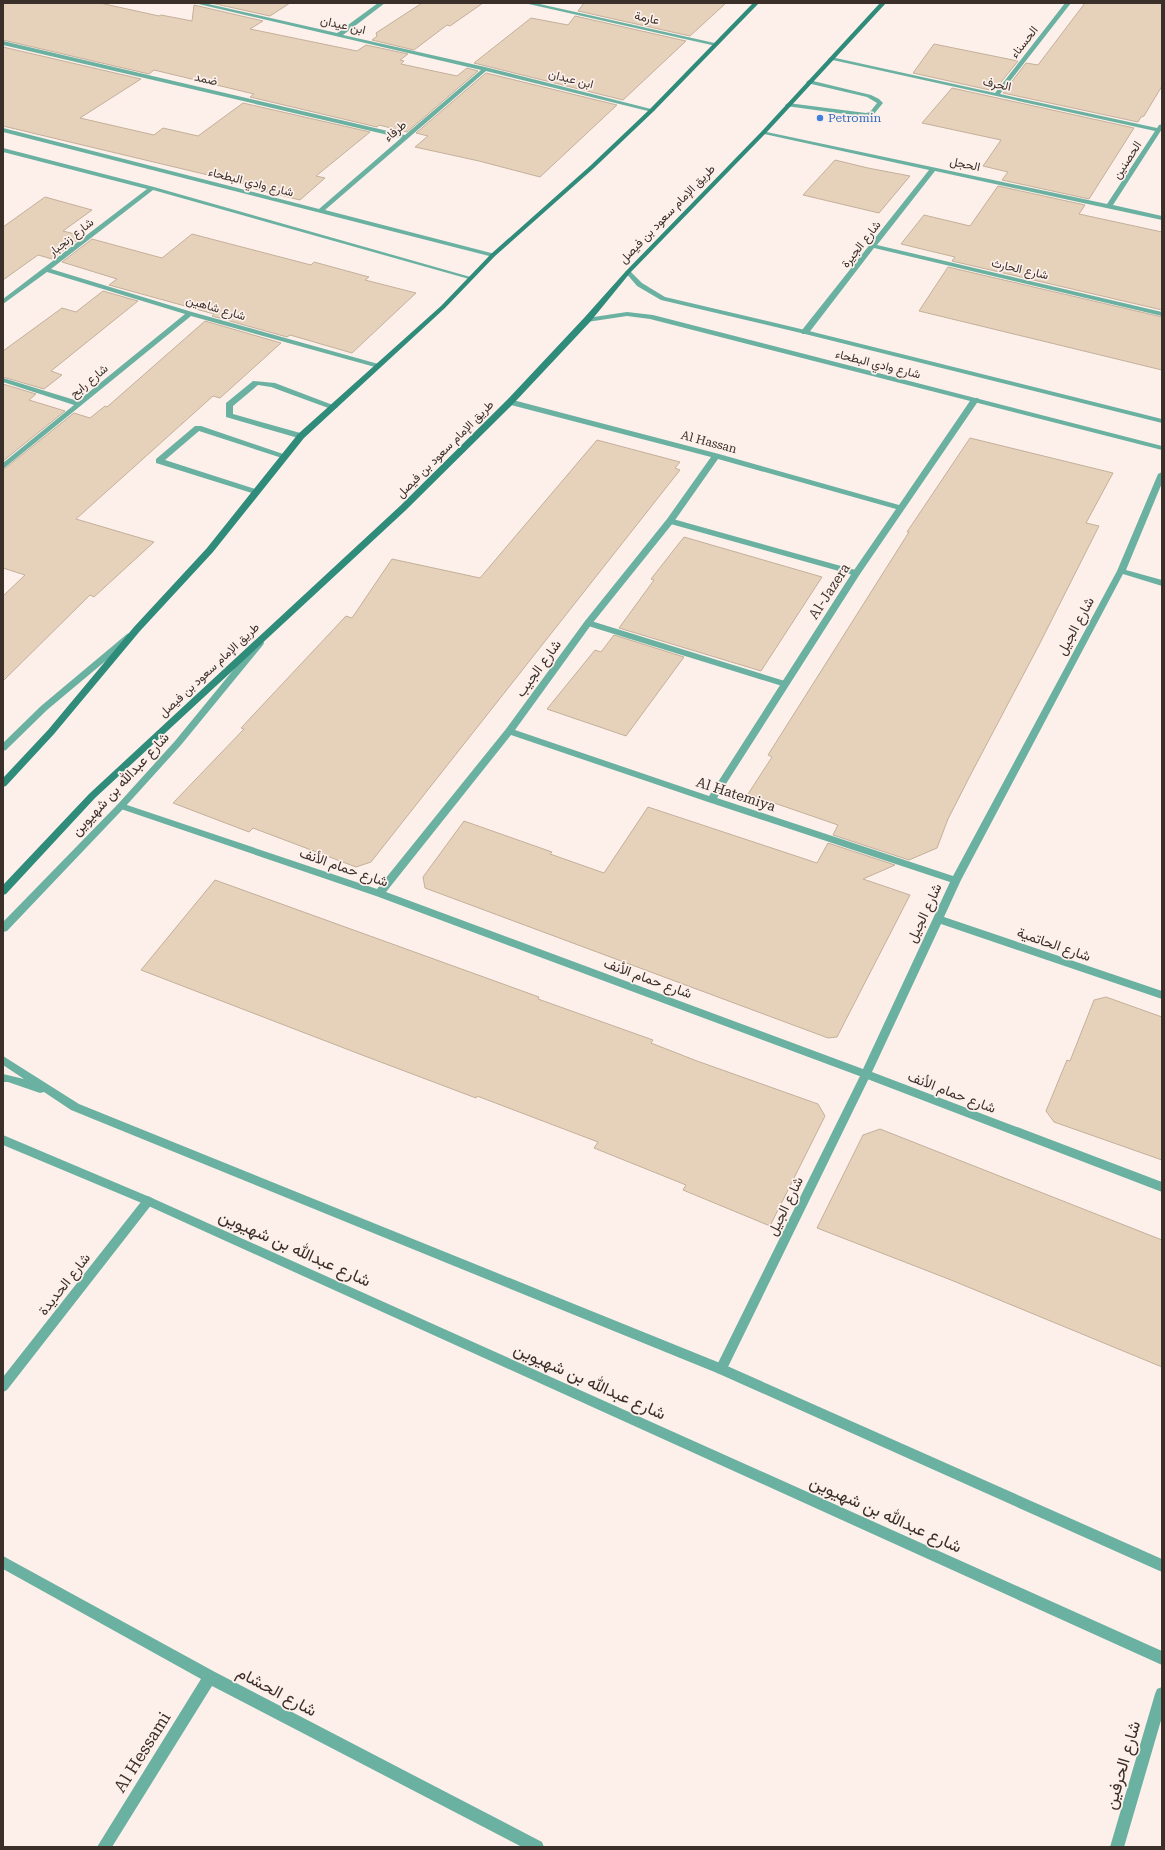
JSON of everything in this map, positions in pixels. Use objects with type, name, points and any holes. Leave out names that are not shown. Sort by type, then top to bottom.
[{"type":"main road","points":[[3,784],[51,732],[137,629],[210,550],[254,492],[301,436],[334,407],[378,364],[443,307],[493,255],[592,167],[652,110],[756,3]]},
{"type":"main road","name":"طريق الإمام سعود بن فيصل","points":[[3,891],[92,796],[403,508],[510,402],[587,320],[628,272],[764,132],[883,3]]},
{"type":"main road","points":[[3,882],[51,840]]},
{"type":"street","name":"ابن عيدان","points":[[197,3],[485,69]]},
{"type":"street","points":[[339,35],[382,3]]},
{"type":"street","name":"عارمة","points":[[527,3],[716,44]]},
{"type":"street","points":[[555,9],[562,3]]},
{"type":"street","name":"الحسناء","points":[[996,95],[1068,3]]},
{"type":"street","name":"ضمد","points":[[3,43],[405,137]]},
{"type":"street","name":"الحرف","points":[[831,59],[996,95],[1160,127]]},
{"type":"street","name":"ابن عبدان","points":[[485,69],[652,110]]},
{"type":"street","name":"طرفاء","points":[[320,211],[485,69]]},
{"type":"street","points":[[788,105],[866,115],[872,113],[880,103],[878,100],[869,96],[809,82]]},
{"type":"street","name":"الحصنين","points":[[1109,207],[1160,127]]},
{"type":"street","name":"شارع وادي البطحاء","points":[[3,130],[493,255]]},
{"type":"street","name":"الحجل","points":[[764,132],[1162,218]]},
{"type":"street","points":[[3,150],[152,188],[471,278]]},
{"type":"street","name":"شارع الجيرة","points":[[805,332],[934,168]]},
{"type":"street","name":"شارع زنجبار","points":[[3,302],[48,270],[152,188]]},
{"type":"street","name":"شارع الحارث","points":[[874,246],[1162,314]]},
{"type":"street","name":"شارع شاهين","points":[[48,270],[190,313],[378,364]]},
{"type":"street","name":"شارع وادي البطحاء","points":[[628,272],[634,281],[640,286],[663,299],[805,332],[1162,421]]},
{"type":"street","name":"شارع رابح","points":[[3,467],[190,313]]},
{"type":"street","name":"شارع وادي البطحاء","points":[[587,320],[627,314],[650,317],[1162,448]]},
{"type":"street","points":[[3,380],[80,404]]},
{"type":"street","points":[[301,436],[228,415],[230,405],[256,383],[272,385],[334,407]]},
{"type":"street","name":"Al-Jazera","points":[[711,800],[856,573],[975,400]]},
{"type":"street","name":"Al Hassan","points":[[510,402],[716,456],[901,508]]},
{"type":"street","points":[[254,492],[159,461],[198,428],[285,456]]},
{"type":"street","name":"شارع الجيب","points":[[379,893],[509,731],[588,623],[670,521],[716,456]]},
{"type":"street","name":"شارع الجيل","points":[[721,1369],[866,1074],[956,880],[1121,571],[1162,474]]},
{"type":"street","points":[[670,521],[856,573]]},
{"type":"street","points":[[1121,571],[1162,582]]},
{"type":"street","points":[[588,623],[785,684]]},
{"type":"street","points":[[3,748],[44,708],[137,629]]},
{"type":"street","name":"شارع عبدالله بن شهيوين","points":[[3,928],[121,806],[178,743],[267,634]]},
{"type":"street","name":"Al Hatemiya","points":[[509,731],[711,800],[956,880]]},
{"type":"street","name":"شارع حمام الأنف","points":[[121,806],[379,893],[866,1074],[1162,1187]]},
{"type":"street","name":"شارع الحاتمية","points":[[937,919],[1162,995]]},
{"type":"street","points":[[3,1060],[75,1107],[721,1369],[1162,1566]]},
{"type":"street","points":[[3,1078],[8,1078],[55,1094]]},
{"type":"street","name":"شارع عبدالله بن شهيوين","points":[[3,1140],[148,1201],[1162,1658]]},
{"type":"street","name":"شارع الحديدة","points":[[3,1386],[148,1201]]},
{"type":"street","name":"شارع الحشام","points":[[3,1562],[210,1677],[537,1847]]},
{"type":"street","name":"Al Hessami","points":[[104,1847],[210,1677]]},
{"type":"street","name":"شارع الحرفين","points":[[1117,1847],[1162,1694]]},
{"type":"building","points":[[3,3],[100,3],[159,16],[161,15],[192,21],[194,5],[263,21],[250,29],[357,51],[366,45],[408,54],[400,60],[404,61],[401,64],[457,76],[467,68],[478,71],[407,132],[379,125],[377,127],[250,97],[254,94],[154,70],[149,74],[3,40]]},
{"type":"building","points":[[211,3],[290,3],[270,16]]},
{"type":"building","points":[[422,3],[483,3],[450,26],[447,25],[414,50],[372,40],[377,36],[376,33]]},
{"type":"building","points":[[584,3],[726,3],[690,36],[578,11]]},
{"type":"building","points":[[1085,3],[1162,3],[1162,86],[1144,116],[1141,117],[1138,122],[1003,93],[1026,63],[1038,65]]},
{"type":"building","points":[[575,16],[686,41],[623,100],[474,63],[531,18],[568,25]]},
{"type":"building","points":[[934,44],[1018,61],[994,91],[913,73]]},
{"type":"building","points":[[3,47],[141,79],[80,118],[154,135],[163,128],[198,136],[243,103],[370,132],[316,176],[325,178],[300,200],[251,188],[254,186],[3,126]]},
{"type":"building","points":[[486,73],[617,105],[540,177],[479,161],[415,147],[428,136],[416,133]]},
{"type":"building","points":[[952,88],[1134,128],[1089,199],[1002,180],[1008,172],[983,166],[1001,140],[922,123]]},
{"type":"building","points":[[835,160],[910,176],[879,213],[803,195]]},
{"type":"building","points":[[998,186],[1085,205],[1079,214],[1162,232],[1162,310],[952,261],[955,257],[901,244],[924,215],[970,226]]},
{"type":"building","points":[[45,197],[92,210],[63,231],[83,236],[52,259],[38,255],[3,280],[3,227]]},
{"type":"building","points":[[192,234],[311,265],[314,262],[369,277],[365,280],[416,293],[352,353],[290,335],[287,337],[212,316],[214,314],[109,285],[117,279],[62,262],[92,239],[162,258]]},
{"type":"building","points":[[948,267],[1162,317],[1162,370],[919,311]]},
{"type":"building","points":[[103,291],[138,301],[51,371],[62,375],[44,389],[3,377],[3,351],[62,308],[76,312]]},
{"type":"building","points":[[205,321],[281,343],[220,398],[213,396],[76,519],[154,542],[94,597],[90,595],[3,681],[3,596],[25,575],[3,568],[3,470],[74,413],[90,418],[105,406],[107,407]]},
{"type":"building","points":[[3,384],[36,394],[29,400],[65,411],[3,461]]},
{"type":"building","points":[[970,438],[1113,473],[1086,523],[1099,526],[948,819],[937,848],[909,860],[833,835],[838,825],[748,794],[772,757],[768,755],[909,532],[907,532]]},
{"type":"building","points":[[597,440],[680,462],[675,468],[680,470],[371,862],[356,867],[253,828],[249,832],[173,803],[244,729],[241,728],[346,616],[352,618],[392,559],[480,578]]},
{"type":"building","points":[[684,537],[822,577],[761,671],[619,628],[654,580],[651,579]]},
{"type":"building","points":[[614,635],[684,657],[626,736],[547,709],[595,650],[601,652]]},
{"type":"building","points":[[648,807],[817,863],[828,843],[895,865],[863,879],[910,895],[837,1037],[828,1038],[425,888],[423,877],[464,821],[552,852],[550,854],[604,873]]},
{"type":"building","points":[[215,880],[539,997],[538,999],[653,1040],[651,1043],[697,1061],[818,1104],[825,1116],[770,1226],[683,1190],[686,1185],[594,1148],[598,1142],[477,1096],[476,1098],[141,970]]},
{"type":"building","points":[[1106,997],[1162,1017],[1162,1160],[1054,1122],[1046,1111],[1067,1060],[1070,1061],[1094,1000]]},
{"type":"building","points":[[880,1129],[1162,1240],[1162,1367],[951,1280],[817,1228],[863,1135]]},
{"type":"place","name":"Petromin","points":[[820,118]]}]
